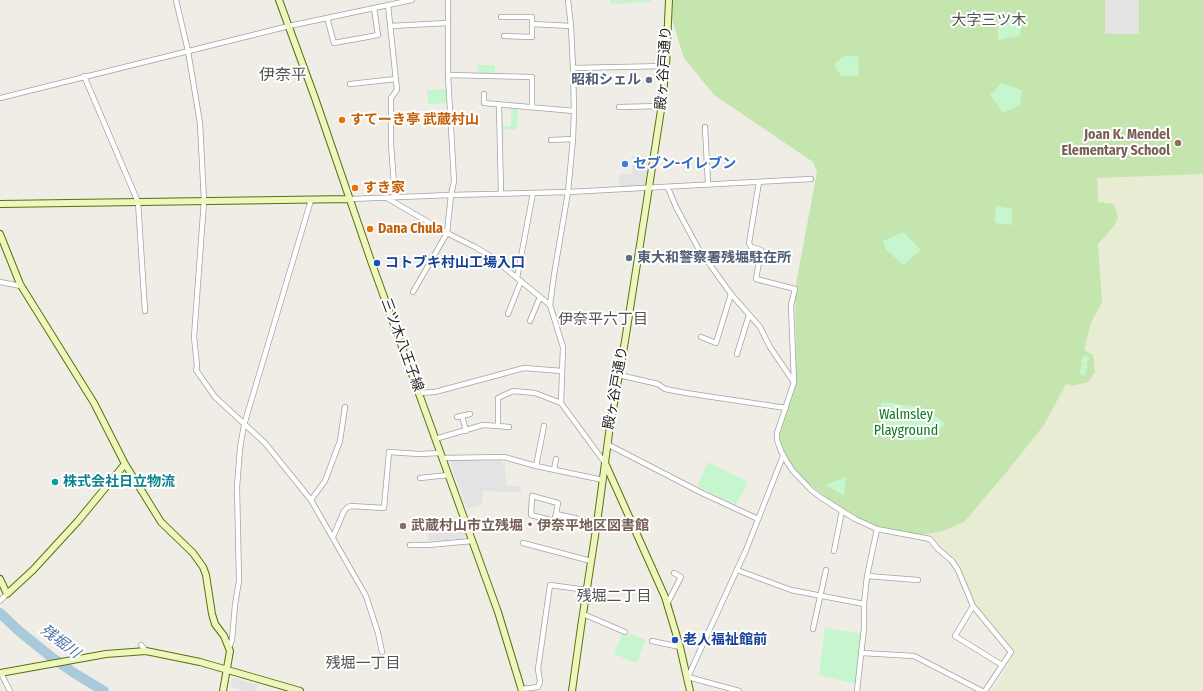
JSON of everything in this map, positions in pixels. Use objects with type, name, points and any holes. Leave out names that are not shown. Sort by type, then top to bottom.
[{"type":"street","points":[[176,0],[188,51],[200,123],[204,201],[194,338],[197,366],[196,370],[216,397],[244,425],[266,443],[311,500],[366,596],[378,633],[382,652]]},
{"type":"street","name":"三ツ木八王子線","points":[[279,0],[498,612],[522,690]]},
{"type":"street","points":[[0,98],[289,26],[374,8],[385,3],[412,0]]},
{"type":"street","points":[[414,292],[447,233],[450,194],[454,182],[448,75],[448,0]]},
{"type":"street","points":[[561,403],[563,347],[550,305],[568,192],[574,111],[571,26],[568,0]]},
{"type":"street","name":"殿ヶ谷戸通り","points":[[669,0],[666,66],[662,106],[605,463],[667,604],[680,647],[690,691]]},
{"type":"street","points":[[385,3],[390,26],[397,90],[391,98],[391,144],[395,197]]},
{"type":"street","points":[[327,18],[334,43],[378,35],[374,8]]},
{"type":"street","points":[[501,17],[532,17],[532,37],[504,36]]},
{"type":"street","points":[[390,26],[448,23]]},
{"type":"street","points":[[532,24],[571,26]]},
{"type":"street","points":[[573,68],[666,66]]},
{"type":"street","points":[[448,75],[532,77],[532,108]]},
{"type":"street","points":[[84,76],[138,202],[145,311]]},
{"type":"street","points":[[350,84],[396,79]]},
{"type":"street","points":[[484,94],[484,103],[574,111]]},
{"type":"street","points":[[499,104],[501,193]]},
{"type":"street","points":[[619,107],[662,106]]},
{"type":"street","points":[[705,128],[708,184]]},
{"type":"street","points":[[551,140],[572,139]]},
{"type":"street","points":[[0,204],[350,199],[450,194],[649,189],[708,184],[811,179]]},
{"type":"street","points":[[759,182],[749,243],[751,247],[761,250],[756,279],[795,289],[791,305],[794,382],[777,436],[778,444],[783,456],[793,471],[811,490],[855,519],[878,529],[930,539],[937,548],[952,561],[958,570],[973,606],[1011,652],[983,691],[914,656],[862,653]]},
{"type":"street","points":[[668,188],[676,207],[698,248],[732,294],[760,327],[770,347],[794,382]]},
{"type":"street","points":[[508,314],[519,280],[533,193]]},
{"type":"street","points":[[386,197],[447,233],[490,256],[550,305]]},
{"type":"street","points":[[229,647],[232,640],[239,581],[237,487],[240,448],[244,425],[311,200]]},
{"type":"street","points":[[0,234],[21,286],[94,403],[125,464],[161,522],[193,553],[200,562],[206,574],[215,624],[224,636],[229,647],[230,654],[228,670],[223,691]]},
{"type":"street","points":[[0,282],[21,286]]},
{"type":"street","points":[[701,338],[716,343],[732,294]]},
{"type":"street","points":[[530,321],[540,297]]},
{"type":"street","points":[[737,354],[749,315]]},
{"type":"street","points":[[419,394],[435,392],[524,368],[562,371]]},
{"type":"street","points":[[619,375],[658,384],[665,389],[786,408]]},
{"type":"street","points":[[498,426],[498,398],[513,391],[535,393],[561,403],[605,463],[572,691]]},
{"type":"street","points":[[311,500],[325,481],[340,441],[345,407]]},
{"type":"street","points":[[457,417],[470,414]]},
{"type":"street","points":[[462,416],[466,431]]},
{"type":"street","points":[[435,439],[483,425],[509,427]]},
{"type":"street","points":[[536,466],[544,426]]},
{"type":"street","points":[[607,444],[702,493],[758,519]]},
{"type":"street","points":[[333,537],[344,511],[348,507],[384,508],[389,452],[441,456],[504,457],[536,466],[603,480]]},
{"type":"street","points":[[739,691],[688,678],[737,570],[783,456]]},
{"type":"street","points":[[554,470],[556,459]]},
{"type":"street","points":[[0,600],[33,570],[78,521],[125,464]]},
{"type":"street","points":[[420,478],[448,475]]},
{"type":"street","points":[[532,496],[558,503],[556,514],[554,521],[532,515],[532,496]]},
{"type":"street","points":[[834,551],[842,511]]},
{"type":"street","points":[[556,514],[597,523]]},
{"type":"street","points":[[857,691],[865,623],[864,604],[867,576],[878,529]]},
{"type":"street","points":[[410,545],[472,541]]},
{"type":"street","points":[[523,543],[591,562]]},
{"type":"street","points":[[737,570],[791,590],[864,604]]},
{"type":"street","points":[[813,629],[826,570]]},
{"type":"street","points":[[667,604],[681,577],[674,574]]},
{"type":"street","points":[[867,576],[918,580]]},
{"type":"street","points":[[0,579],[7,594]]},
{"type":"street","points":[[522,690],[538,687],[540,682],[538,669],[550,585],[587,590]]},
{"type":"street","points":[[973,606],[955,636],[1002,665]]},
{"type":"street","points":[[583,614],[625,632]]},
{"type":"street","points":[[652,641],[680,647]]},
{"type":"street","points":[[141,645],[146,651]]},
{"type":"street","points":[[10,691],[0,673],[106,654],[146,651],[185,658],[300,691]]},
{"type":"green space","points":[[610,0],[651,0],[651,2],[611,4]]},
{"type":"green space","points":[[673,0],[1203,0],[1203,174],[1097,178],[1098,202],[1113,204],[1118,218],[1113,227],[1098,244],[1102,302],[1091,323],[1084,350],[1093,355],[1095,372],[1088,382],[1072,386],[1066,384],[1044,425],[964,522],[943,531],[915,536],[883,530],[848,515],[793,471],[777,433],[794,382],[796,349],[795,289],[817,172],[813,162],[714,95],[684,58],[672,20]]},
{"type":"green space","points":[[998,15],[1022,20],[1020,36],[998,40]]},
{"type":"green space","points":[[846,55],[858,57],[859,76],[841,76],[834,64]]},
{"type":"green space","points":[[477,65],[495,65],[495,74],[478,74]]},
{"type":"green space","points":[[1001,83],[1022,90],[1020,105],[1003,113],[990,95]]},
{"type":"green space","points":[[446,89],[447,103],[428,104],[427,90]]},
{"type":"green space","points":[[511,107],[518,108],[517,130],[502,129],[502,126],[511,126]]},
{"type":"green space","points":[[1203,162],[1203,691],[993,691],[1014,654],[977,611],[959,571],[930,539],[915,536],[943,531],[964,522],[1044,425],[1084,350],[1091,323],[1101,302],[1096,170]]},
{"type":"green space","points":[[996,206],[1012,209],[1012,225],[995,223]]},
{"type":"green space","points":[[903,232],[921,250],[904,265],[886,250],[883,241]]},
{"type":"green space","points":[[1084,355],[1090,358],[1086,364],[1088,366],[1084,376],[1079,374]]},
{"type":"green space","name":"Walmsley Playground","points":[[881,402],[912,406],[937,417],[946,424],[924,440],[900,440],[881,428]]},
{"type":"green space","points":[[708,462],[748,482],[736,505],[697,486]]},
{"type":"green space","points":[[846,477],[844,496],[826,485]]},
{"type":"green space","points":[[825,628],[861,634],[856,684],[819,675]]},
{"type":"green space","points":[[630,633],[646,640],[637,663],[614,654],[622,634],[629,637]]},
{"type":"shaded area","points":[[1105,0],[1139,0],[1139,34],[1105,34]]},
{"type":"shaded area","points":[[632,156],[648,156],[646,184],[642,187],[619,186],[619,174],[632,174]]},
{"type":"shaded area","points":[[449,459],[501,460],[502,463],[505,463],[506,486],[521,486],[521,492],[483,491],[482,505],[467,509]]},
{"type":"shaded area","points":[[435,516],[436,533],[463,530],[465,535],[463,539],[428,541],[426,517]]},
{"type":"shaded area","points":[[233,678],[258,685],[256,691],[244,691],[231,687],[231,680]]},
{"type":"waterway","name":"残堀川","points":[[0,613],[19,631],[50,656],[74,673],[104,691]]},
{"type":"place","name":"昭和シェル","points":[[649,80]]},
{"type":"place","name":"すてーき亭 武蔵村山","points":[[342,120]]},
{"type":"place","name":"Joan K. Mendel Elementary School","points":[[1178,143]]},
{"type":"place","name":"セブン-イレブン","points":[[625,164]]},
{"type":"place","name":"すき家","points":[[355,188]]},
{"type":"place","name":"Dana Chula","points":[[370,229]]},
{"type":"place","name":"東大和警察署残堀駐在所","points":[[629,258]]},
{"type":"place","name":"コトブキ村山工場入口","points":[[377,263]]},
{"type":"place","name":"株式会社日立物流","points":[[55,482]]},
{"type":"place","name":"武蔵村山市立残堀・伊奈平地区図書館","points":[[403,526]]},
{"type":"place","name":"老人福祉館前","points":[[675,640]]},
{"type":"district","name":"大字三ツ木","points":[[989,21]]},
{"type":"district","name":"伊奈平","points":[[283,76]]},
{"type":"district","name":"伊奈平六丁目","points":[[603,320]]},
{"type":"district","name":"残堀二丁目","points":[[614,597]]},
{"type":"district","name":"残堀一丁目","points":[[363,664]]}]
